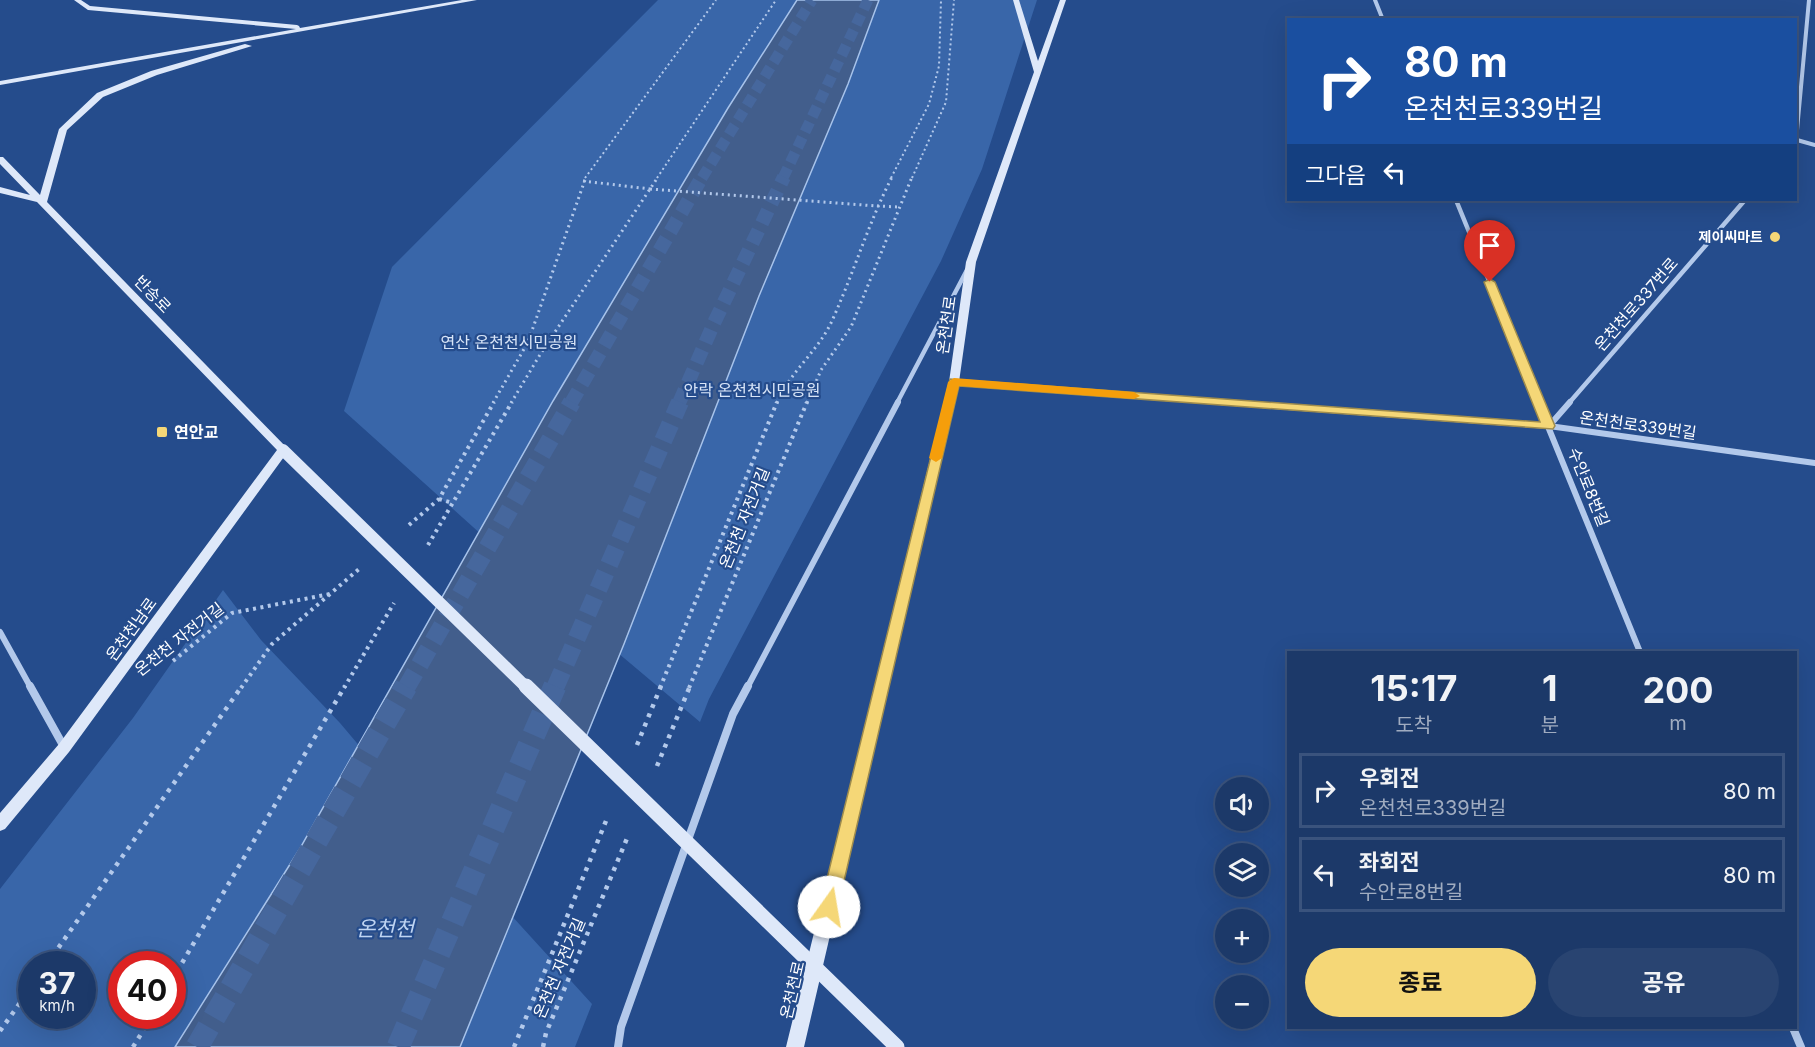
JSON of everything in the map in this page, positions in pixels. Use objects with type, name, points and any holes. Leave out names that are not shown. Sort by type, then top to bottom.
[{"type":"main road","points":[[77,0],[88,8],[313,28]]},
{"type":"main road","points":[[0,83],[474,0]]},
{"type":"main road","points":[[1016,0],[1038,73]]},
{"type":"main road","name":"온천천로","points":[[795,1047],[954,382],[971,262],[1063,0]]},
{"type":"main road","points":[[0,190],[43,201],[63,129],[100,95],[154,73],[313,28]]},
{"type":"main road","name":"반송로","points":[[0,159],[283,450],[897,1047]]},
{"type":"main road","name":"온천천남로","points":[[0,824],[64,748],[283,450]]},
{"type":"street","points":[[1375,0],[1382,18]]},
{"type":"street","points":[[1797,129],[1809,0]]},
{"type":"street","points":[[1797,140],[1815,145]]},
{"type":"street","name":"수안로8번길","points":[[1456,201],[1641,651]]},
{"type":"street","name":"온천천로337번로","points":[[1549,426],[1744,201]]},
{"type":"street","points":[[618,1047],[621,1027],[734,714],[971,262]]},
{"type":"street","name":"온천천로339번길","points":[[954,382],[1549,426],[1815,464]]},
{"type":"street","points":[[0,632],[64,748]]},
{"type":"street","points":[[1793,1029],[1801,1047]]},
{"type":"path","points":[[406,528],[439,499],[528,342],[583,181],[716,0]]},
{"type":"path","points":[[650,189],[776,0]]},
{"type":"path","points":[[635,751],[782,390],[830,325],[877,206],[929,104],[939,66],[941,0]]},
{"type":"path","name":"온천천 자전거길","points":[[655,771],[821,370],[851,327],[899,207],[946,102],[954,0]]},
{"type":"path","points":[[583,181],[650,189],[899,207]]},
{"type":"path","points":[[439,499],[453,503]]},
{"type":"path","points":[[56,951],[272,644],[364,564]]},
{"type":"path","name":"온천천 자전거길","points":[[167,665],[232,613],[330,594]]},
{"type":"path","points":[[514,1047],[612,806]]},
{"type":"path","name":"온천천 자전거길","points":[[543,1047],[546,1033],[632,826]]},
{"type":"path","points":[[0,1031],[18,1006]]},
{"type":"path","points":[[133,1047],[144,1029]]},
{"type":"green space","points":[[658,0],[1037,0],[982,169],[941,261],[709,699],[700,722],[542,589],[344,411],[392,267]]},
{"type":"green space","points":[[223,590],[261,640],[340,723],[389,781],[592,1004],[575,1047],[0,1047],[0,889],[133,718]]},
{"type":"water","name":"온천천","points":[[797,0],[879,0],[848,84],[759,296],[624,644],[460,1047],[175,1047],[299,850],[553,401],[728,108]]},
{"type":"tunnel","points":[[702,178],[812,0]]},
{"type":"tunnel","points":[[783,178],[868,0]]},
{"type":"tunnel","points":[[571,403],[702,177]]},
{"type":"tunnel","points":[[679,403],[714,323],[784,177]]},
{"type":"tunnel","points":[[406,688],[572,402]]},
{"type":"tunnel","points":[[555,688],[680,402]]},
{"type":"tunnel","points":[[197,1047],[406,686]]},
{"type":"tunnel","points":[[398,1047],[555,686]]},
{"type":"slow traffic","points":[[936,458],[954,382],[1134,396]]},
{"type":"place","name":"제이씨마트","points":[[1775,237]]},
{"type":"place","name":"연안교","points":[[162,432]]},
{"type":"route","points":[[829,907],[954,382],[1549,426],[1490,282]]},
{"type":"park label","name":"연산 온천천시민공원","points":[[509,342]]},
{"type":"park label","name":"안락 온천천시민공원","points":[[752,390]]}]
